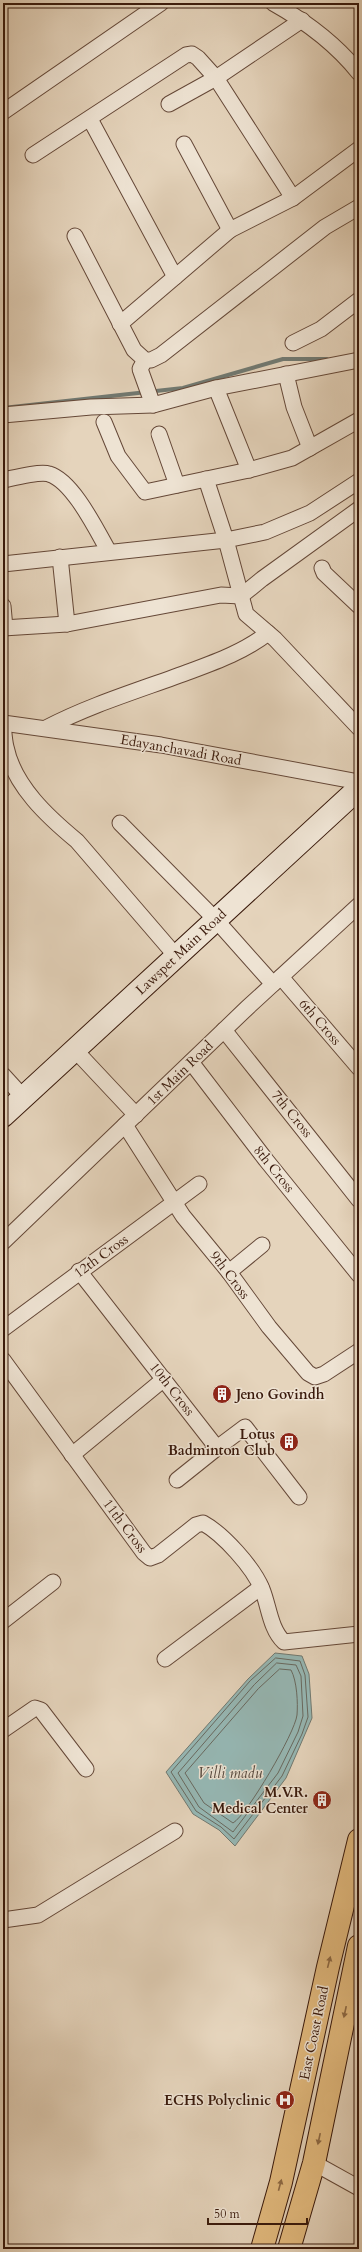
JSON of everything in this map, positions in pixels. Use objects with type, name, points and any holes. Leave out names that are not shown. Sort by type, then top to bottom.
[{"type":"highway","name":"East Coast Road","points":[[262,2249],[281,2182],[328,1967],[359,1840]]},
{"type":"highway","name":"East Coast Road","points":[[289,2249],[314,2163],[359,1946]]},
{"type":"street","points":[[3,112],[161,3]]},
{"type":"street","points":[[272,3],[302,20],[356,64]]},
{"type":"street","points":[[170,104],[216,78],[302,20]]},
{"type":"street","points":[[33,155],[186,55],[192,54],[198,58],[216,78],[293,198]]},
{"type":"street","points":[[90,119],[175,277]]},
{"type":"street","points":[[184,144],[230,230]]},
{"type":"street","points":[[120,324],[230,230],[293,198],[359,149]]},
{"type":"street","points":[[75,236],[134,350],[145,360],[151,360],[161,354],[325,227],[359,207]]},
{"type":"street","points":[[293,342],[321,329],[359,300]]},
{"type":"street","points":[[145,360],[140,369],[153,405]]},
{"type":"street","points":[[3,415],[91,407],[153,405],[216,388],[359,360]]},
{"type":"street","points":[[286,374],[294,407],[310,448]]},
{"type":"street","points":[[216,388],[249,470]]},
{"type":"street","points":[[104,422],[118,456],[145,492],[249,470],[292,458],[359,420]]},
{"type":"street","points":[[158,434],[177,485]]},
{"type":"street","points":[[3,480],[48,474],[60,480],[77,499],[109,552]]},
{"type":"street","points":[[206,479],[226,540],[246,614],[268,633],[359,728]]},
{"type":"street","points":[[3,564],[226,540],[264,532],[310,513],[359,481]]},
{"type":"street","points":[[3,606],[4,628],[67,624],[221,595],[241,596],[359,509]]},
{"type":"street","points":[[60,557],[67,624]]},
{"type":"street","points":[[322,568],[324,573],[359,606]]},
{"type":"street","points":[[46,728],[81,711],[223,659],[256,642],[268,633]]},
{"type":"street","points":[[3,723],[6,747],[13,768],[23,786],[61,828],[77,841],[176,956]]},
{"type":"street","name":"Edayanchavadi Road","points":[[3,723],[161,745],[359,782]]},
{"type":"street","name":"Lawspet Main Road","points":[[3,1116],[359,788]]},
{"type":"street","name":"6th Cross","points":[[120,823],[277,980],[359,1066]]},
{"type":"street","name":"1st Main Road","points":[[3,1242],[224,1030],[359,905]]},
{"type":"street","name":"7th Cross","points":[[224,1030],[359,1200]]},
{"type":"street","name":"9th Cross","points":[[75,1050],[130,1120],[174,1203],[183,1216],[229,1272],[269,1327],[308,1373],[315,1377],[324,1374],[359,1351]]},
{"type":"street","name":"8th Cross","points":[[191,1062],[266,1160],[359,1275]]},
{"type":"street","points":[[3,1076],[24,1098]]},
{"type":"street","name":"12th Cross","points":[[3,1329],[79,1271],[199,1184]]},
{"type":"street","points":[[229,1272],[262,1245]]},
{"type":"street","name":"10th Cross","points":[[79,1271],[218,1448]]},
{"type":"street","name":"11th Cross","points":[[3,1360],[144,1553],[150,1558],[158,1555],[196,1525],[203,1524],[211,1528],[244,1560],[261,1587],[277,1635],[284,1642],[359,1634]]},
{"type":"street","points":[[72,1455],[164,1379]]},
{"type":"street","points":[[177,1480],[246,1427],[299,1497]]},
{"type":"street","points":[[3,1620],[53,1582]]},
{"type":"street","points":[[165,1659],[261,1587]]},
{"type":"street","points":[[3,1730],[35,1708],[41,1710],[86,1769]]},
{"type":"street","points":[[3,1920],[38,1915],[175,1831]]},
{"type":"street","points":[[314,2163],[359,2188]]},
{"type":"water","name":"Villi madu","points":[[275,1653],[302,1656],[309,1674],[312,1718],[286,1778],[235,1846],[219,1830],[193,1814],[166,1772],[248,1679]]},
{"type":"waterway","points":[[3,408],[183,388],[283,359],[327,359]]},
{"type":"place","name":"Jeno Govindh","points":[[222,1394]]},
{"type":"place","name":"Lotus Badminton Club","points":[[289,1442]]},
{"type":"place","name":"M.V.R. Medical Center","points":[[322,1800]]},
{"type":"place","name":"ECHS Polyclinic","points":[[285,2100]]}]
